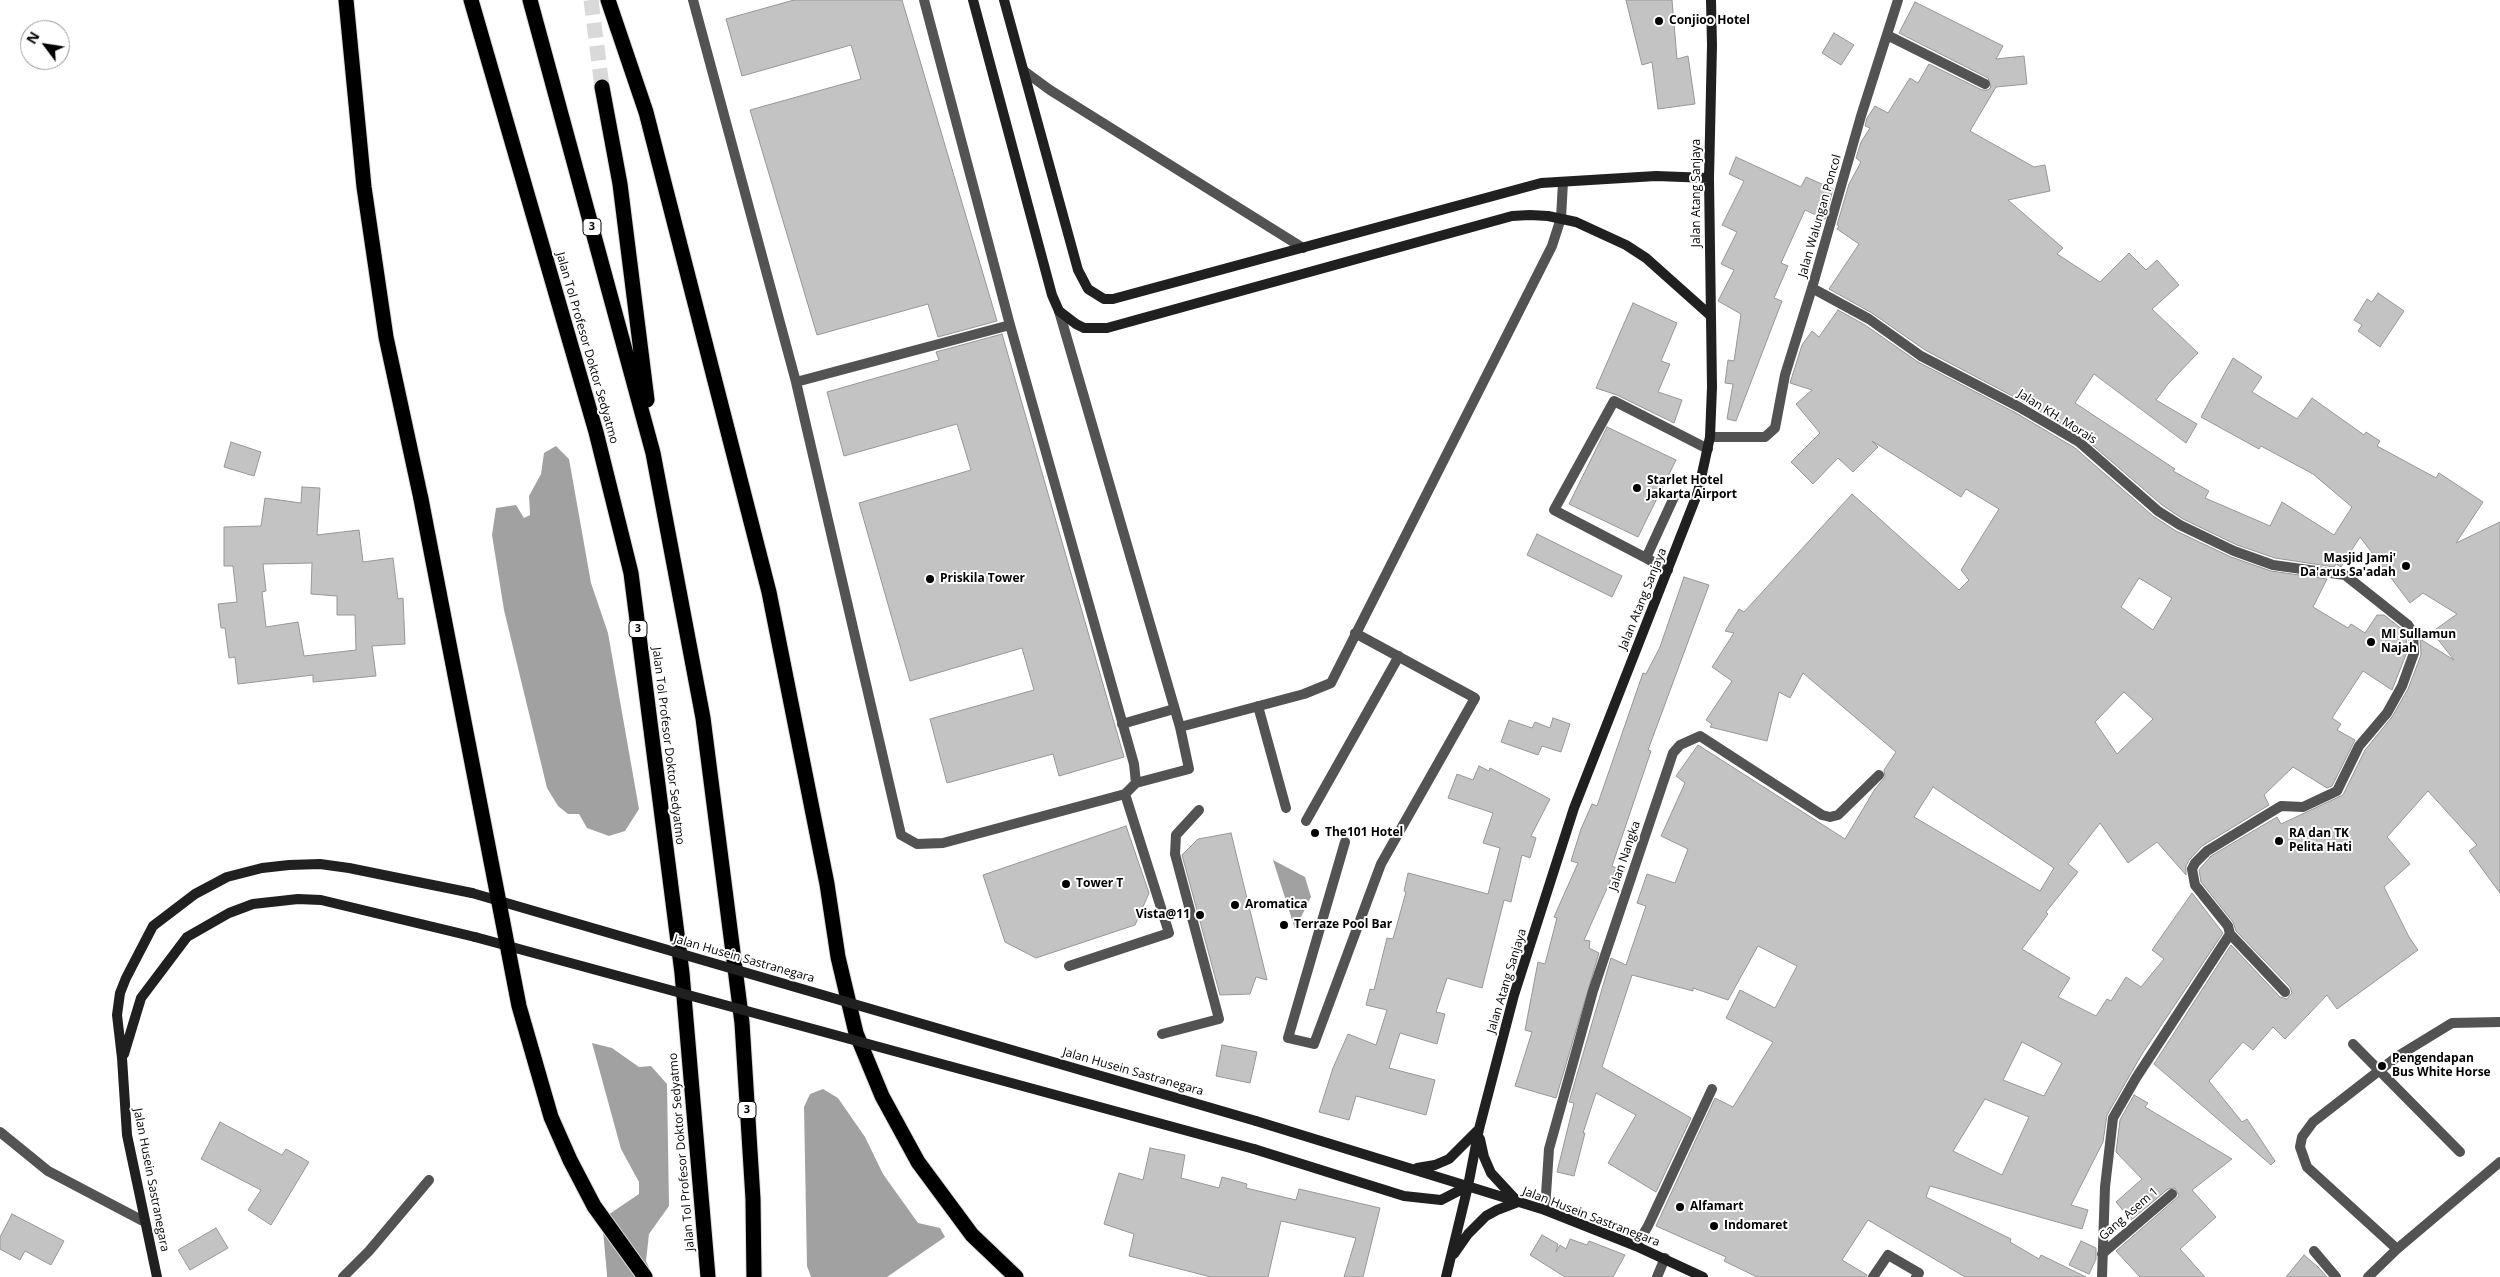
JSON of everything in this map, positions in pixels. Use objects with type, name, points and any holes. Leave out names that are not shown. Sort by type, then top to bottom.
[{"type":"highway","points":[[346,0],[364,187],[386,337],[420,499],[519,1006],[535,1069],[551,1117],[586,1191],[645,1277]]},
{"type":"highway","name":"Jalan Tol Profesor Doktor Sedyatmo","points":[[471,0],[596,432],[631,573],[682,973],[708,1277]]},
{"type":"highway","name":"3","points":[[530,0],[653,453],[703,718],[742,1023],[753,1199],[754,1277]]},
{"type":"highway","points":[[608,0],[646,112],[769,592],[827,884],[838,957],[856,1033],[882,1096],[918,1162],[972,1235],[1016,1277]]},
{"type":"highway","points":[[602,87],[620,184],[653,453]]},
{"type":"main road","points":[[973,0],[1048,279],[1059,311],[1065,317],[1084,328],[1107,328],[1512,216],[1530,215],[1561,218],[1604,233],[1626,245],[1646,258],[1711,316]]},
{"type":"main road","points":[[1004,0],[1078,270],[1085,284],[1095,295],[1113,299],[1522,187],[1563,182],[1656,176],[1709,178]]},
{"type":"main road","name":"Jalan Atang Sanjaya","points":[[1468,1186],[1479,1129],[1514,995],[1574,808],[1698,492],[1708,449],[1710,437],[1711,316],[1709,178],[1712,45],[1710,0]]},
{"type":"main road","name":"Jalan Husein Sastranegara","points":[[157,1277],[127,1135],[117,1015],[120,993],[140,948],[153,926],[171,910],[195,894],[226,877],[262,868],[320,864],[349,868],[472,893],[1256,1121],[1543,1209],[1666,1258],[1703,1277]]},
{"type":"main road","name":"Jalan Husein Sastranegara","points":[[122,1058],[141,998],[171,955],[187,937],[229,913],[253,904],[298,899],[322,900],[475,937],[1254,1149],[1404,1196],[1441,1200],[1468,1186]]},
{"type":"main road","points":[[1414,1169],[1435,1166],[1448,1159],[1479,1129]]},
{"type":"main road","points":[[1450,1262],[1468,1234],[1486,1216],[1497,1210],[1520,1203],[1491,1173],[1482,1150],[1479,1129]]},
{"type":"main road","points":[[1446,1277],[1468,1186]]},
{"type":"street","points":[[693,0],[796,382],[901,835],[917,844],[944,844],[1126,794],[1136,783],[1188,769],[1180,727],[1059,311]]},
{"type":"street","points":[[924,0],[1010,325],[1134,764],[1136,783]]},
{"type":"street","name":"Jalan Walungan Poncol","points":[[1710,437],[1765,437],[1775,428],[1785,375],[1861,116],[1898,0]]},
{"type":"street","points":[[1887,34],[1985,84]]},
{"type":"street","points":[[1024,71],[1050,90],[1303,248]]},
{"type":"street","points":[[1180,727],[1304,694],[1331,682],[1552,246],[1561,218],[1563,182]]},
{"type":"street","name":"Jalan KH. Morais","points":[[1812,288],[1869,319],[1921,356],[2019,407],[2079,442],[2158,511],[2180,525],[2234,551],[2273,565],[2345,575],[2408,625],[2413,632],[2414,653],[2402,686],[2388,713],[2359,746],[2338,791],[2303,807],[2281,806],[2207,851],[2195,863],[2192,870],[2195,885],[2228,926],[2230,934]]},
{"type":"street","points":[[796,382],[1010,325]]},
{"type":"street","points":[[1668,570],[1554,510],[1614,401],[1708,449]]},
{"type":"street","points":[[1646,558],[1674,495]]},
{"type":"street","points":[[1345,842],[1288,1038],[1314,1044],[1381,864],[1475,698],[1355,633]]},
{"type":"street","points":[[1306,821],[1399,656]]},
{"type":"street","points":[[1258,706],[1286,808]]},
{"type":"street","points":[[1122,724],[1174,709]]},
{"type":"street","name":"Jalan Nangka","points":[[1543,1209],[1549,1148],[1590,1000],[1673,754],[1680,745],[1700,736],[1822,815],[1830,817],[1838,815],[1879,775]]},
{"type":"street","points":[[1069,966],[1169,933],[1126,794]]},
{"type":"street","points":[[1162,1034],[1219,1019],[1175,854],[1176,835],[1199,810]]},
{"type":"street","points":[[2102,1277],[2105,1188],[2113,1118],[2160,1040],[2230,934],[2285,992]]},
{"type":"street","points":[[2397,1249],[2307,1166],[2300,1147],[2302,1137],[2314,1122],[2378,1071],[2398,1056],[2452,1023],[2500,1022]]},
{"type":"street","points":[[2353,1044],[2460,1152]]},
{"type":"street","points":[[1636,1246],[1648,1226],[1712,1089]]},
{"type":"street","points":[[0,1132],[48,1171],[146,1222]]},
{"type":"street","points":[[2368,1277],[2397,1249],[2500,1162]]},
{"type":"street","points":[[343,1277],[369,1251],[429,1180]]},
{"type":"street","name":"Gang Asem 1","points":[[2102,1254],[2172,1194]]},
{"type":"street","points":[[2314,1251],[2336,1277]]},
{"type":"street","points":[[1873,1277],[1885,1256],[1888,1255],[1919,1273],[1916,1277]]},
{"type":"street","points":[[1657,1277],[1666,1258]]},
{"type":"shaded area","points":[[556,446],[569,459],[591,583],[608,633],[639,809],[625,831],[609,836],[587,828],[579,814],[568,814],[558,806],[547,788],[504,610],[492,535],[496,508],[516,505],[524,518],[530,515],[529,496],[541,474],[544,453]]},
{"type":"shaded area","points":[[1273,860],[1305,877],[1311,897],[1295,929]]},
{"type":"shaded area","points":[[592,1043],[612,1048],[639,1067],[651,1066],[667,1084],[669,1206],[649,1234],[646,1261],[653,1277],[607,1277],[602,1219],[639,1194],[639,1182],[621,1149]]},
{"type":"shaded area","points":[[823,1089],[838,1098],[865,1137],[883,1174],[918,1223],[940,1228],[945,1237],[887,1277],[811,1277],[807,1266],[804,1107],[810,1094]]},
{"type":"building","points":[[794,0],[902,0],[997,321],[938,337],[928,304],[817,335],[750,110],[861,79],[851,45],[742,76],[726,19]]},
{"type":"building","points":[[1626,0],[1672,0],[1677,59],[1688,56],[1695,104],[1658,109],[1652,62],[1642,65]]},
{"type":"building","points":[[1915,2],[2003,46],[1996,59],[2024,56],[2027,84],[1996,87],[1970,131],[2034,167],[2045,165],[2050,191],[2008,200],[2063,248],[2057,254],[2100,282],[2129,253],[2146,270],[2157,260],[2179,285],[2152,309],[2198,353],[2168,384],[2156,400],[2197,424],[2186,443],[2094,374],[2075,403],[2175,469],[2173,471],[2209,491],[2205,498],[2270,526],[2282,502],[2334,535],[2352,507],[2313,474],[2261,446],[2259,449],[2201,417],[2233,358],[2262,377],[2252,392],[2297,419],[2312,398],[2364,435],[2366,432],[2380,441],[2377,446],[2436,478],[2439,473],[2483,502],[2456,543],[2500,522],[2500,893],[2469,851],[2477,845],[2428,791],[2387,837],[2410,864],[2384,887],[2409,937],[2418,950],[2337,1009],[2327,995],[2285,1039],[2273,1027],[2253,1050],[2243,1042],[2209,1081],[2242,1122],[2247,1119],[2275,1161],[2271,1165],[2154,1064],[2231,945],[2280,997],[2287,999],[2292,993],[2290,987],[2236,931],[2233,922],[2201,882],[2199,870],[2211,856],[2277,817],[2281,824],[2343,795],[2365,750],[2392,717],[2408,689],[2421,655],[2420,639],[2454,660],[2432,632],[2457,614],[2423,593],[2410,603],[2360,537],[2341,567],[2336,564],[2334,567],[2275,558],[2237,545],[2183,519],[2162,505],[2082,436],[2022,401],[1925,350],[1872,313],[1829,289],[1859,244],[1837,229],[1839,226],[1837,225],[1849,184],[1861,162],[1856,158],[1861,142],[1870,128],[1865,126],[1867,118],[1875,106],[1888,113],[1910,78],[1918,83],[1929,64],[1982,90],[1988,90],[1991,87],[1988,78],[1899,33]]},
{"type":"building","points":[[1834,33],[1854,45],[1841,65],[1822,53]]},
{"type":"building","points":[[1736,157],[1801,187],[1806,177],[1833,189],[1825,219],[1805,210],[1781,263],[1788,266],[1774,298],[1782,301],[1736,421],[1727,419],[1733,384],[1725,383],[1728,360],[1734,361],[1741,314],[1718,301],[1734,270],[1721,264],[1737,232],[1722,225],[1744,181],[1729,174]]},
{"type":"building","points":[[2378,293],[2404,311],[2380,347],[2358,331],[2362,325],[2354,320],[2367,299],[2372,302]]},
{"type":"building","points":[[1633,303],[1677,323],[1661,361],[1670,364],[1658,392],[1682,400],[1674,423],[1617,395],[1596,388]]},
{"type":"building","points":[[1838,310],[1865,325],[1918,362],[2016,413],[2075,448],[2153,516],[2176,531],[2231,557],[2271,571],[2327,579],[2313,607],[2348,628],[2351,624],[2365,633],[2377,615],[2384,615],[2403,630],[2406,635],[2407,652],[2392,690],[2363,671],[2332,718],[2341,724],[2337,730],[2355,740],[2332,786],[2327,788],[2293,767],[2264,795],[2269,805],[2202,846],[2189,860],[2186,866],[2186,875],[2157,842],[2128,863],[2100,823],[2068,864],[2078,872],[2046,912],[2048,914],[2022,949],[2070,978],[2058,997],[2096,1016],[2107,999],[2111,1001],[2126,977],[2141,987],[2164,959],[2152,950],[2192,893],[2223,933],[2142,1054],[2107,1115],[2103,1142],[2071,1205],[2088,1210],[2082,1229],[1930,1186],[1926,1197],[2011,1239],[2010,1242],[2039,1259],[2041,1255],[2086,1277],[1965,1277],[1868,1220],[1842,1260],[1867,1275],[1866,1277],[1757,1277],[1724,1261],[1726,1257],[1656,1226],[1715,1098],[1733,1107],[1773,1042],[1726,1018],[1740,990],[1775,1008],[1797,966],[1758,946],[1728,1000],[1693,988],[1693,991],[1632,975],[1602,1067],[1691,1118],[1656,1192],[1608,1163],[1636,1115],[1596,1093],[1583,1133],[1585,1133],[1574,1176],[1557,1172],[1574,1103],[1569,1102],[1611,958],[1626,965],[1646,906],[1637,903],[1647,874],[1675,883],[1688,849],[1661,836],[1685,783],[1676,776],[1698,745],[1845,839],[1875,789],[1885,777],[1884,770],[1896,752],[1803,673],[1790,698],[1779,692],[1767,741],[1710,727],[1712,724],[1706,720],[1732,681],[1712,667],[1734,633],[1725,631],[1739,609],[1744,612],[1852,494],[1959,590],[1969,580],[1961,570],[1999,509],[1966,489],[1961,497],[1872,441],[1878,447],[1853,472],[1838,458],[1813,484],[1791,462],[1820,433],[1796,404],[1812,390],[1790,383],[1802,345],[1812,331],[1819,337]],"holes":[[[2139,578],[2172,598],[2153,630],[2121,607]],[[2124,692],[2153,719],[2117,754],[2095,722]],[[1933,787],[2054,868],[2040,891],[1914,817]],[[2022,1042],[2062,1063],[2044,1096],[2003,1080]],[[1985,1099],[2029,1117],[2002,1175],[1953,1151]]]},
{"type":"building","points":[[1002,334],[1124,757],[1059,776],[1053,754],[947,783],[930,719],[1034,690],[1022,648],[910,681],[859,503],[971,470],[957,424],[844,456],[827,392],[939,360],[936,352]]},
{"type":"building","points":[[1607,427],[1676,460],[1638,537],[1569,504]]},
{"type":"building","points":[[231,442],[261,452],[254,476],[224,467]]},
{"type":"building","points":[[302,487],[320,488],[317,535],[359,530],[363,562],[393,558],[398,599],[403,598],[405,644],[372,646],[376,676],[313,682],[313,675],[238,684],[235,657],[229,658],[225,628],[221,628],[218,604],[237,602],[233,566],[224,566],[224,527],[261,526],[265,498],[301,503]],"holes":[[[312,563],[311,594],[337,596],[337,615],[355,615],[356,650],[304,656],[298,622],[266,627],[262,592],[266,591],[263,564]]]},
{"type":"building","points":[[1537,534],[1622,576],[1612,597],[1527,555]]},
{"type":"building","points":[[1684,577],[1709,585],[1648,750],[1651,751],[1612,866],[1616,868],[1584,940],[1590,941],[1589,948],[1599,953],[1556,1098],[1515,1086],[1532,1032],[1525,1030],[1538,962],[1545,964],[1557,918],[1554,917],[1578,863],[1571,861],[1581,829],[1592,804],[1597,806],[1643,673],[1646,674],[1660,647]]},
{"type":"building","points":[[1553,718],[1570,724],[1561,752],[1542,746],[1538,755],[1501,742],[1509,720],[1532,728],[1535,722],[1550,728]]},
{"type":"building","points":[[1479,766],[1489,771],[1490,768],[1550,799],[1531,836],[1536,838],[1530,858],[1522,855],[1511,902],[1504,900],[1482,988],[1447,978],[1436,1012],[1445,1014],[1437,1044],[1400,1033],[1389,1068],[1435,1080],[1426,1115],[1356,1096],[1349,1120],[1319,1112],[1333,1068],[1348,1034],[1376,1045],[1387,1010],[1366,1005],[1370,989],[1374,990],[1387,938],[1393,939],[1406,892],[1404,891],[1408,873],[1488,894],[1500,848],[1483,843],[1493,813],[1448,798],[1457,774],[1473,780]]},
{"type":"building","name":"Tower T","points":[[1126,826],[1149,893],[1135,925],[1036,958],[1005,942],[983,875]]},
{"type":"building","points":[[1231,833],[1267,980],[1256,977],[1250,994],[1220,995],[1182,855],[1198,839]]},
{"type":"building","points":[[1222,1045],[1257,1052],[1250,1083],[1216,1076]]},
{"type":"building","points":[[2134,1095],[2148,1103],[2145,1107],[2232,1159],[2192,1190],[2216,1217],[2180,1249],[2205,1277],[2140,1277],[2116,1251],[2179,1196],[2175,1188],[2168,1189],[2131,1220],[2116,1202],[2142,1179],[2116,1152],[2120,1120]]},
{"type":"building","points":[[220,1122],[282,1155],[286,1149],[309,1162],[271,1225],[248,1210],[261,1190],[201,1159]]},
{"type":"building","points":[[1150,1148],[1185,1155],[1181,1178],[1219,1188],[1222,1177],[1247,1184],[1246,1188],[1296,1200],[1299,1189],[1380,1208],[1363,1277],[1344,1277],[1356,1238],[1281,1221],[1268,1277],[1211,1277],[1129,1256],[1134,1234],[1104,1224],[1119,1173],[1143,1180]]},
{"type":"building","points":[[12,1214],[64,1241],[51,1265],[25,1251],[20,1260],[0,1249],[0,1237]]},
{"type":"building","points":[[216,1228],[228,1248],[190,1270],[178,1250]]},
{"type":"building","points":[[1542,1235],[1558,1244],[1556,1252],[1560,1245],[1566,1249],[1570,1239],[1587,1245],[1589,1241],[1625,1255],[1613,1277],[1565,1277],[1530,1255]]},
{"type":"building","points":[[2081,1241],[2096,1248],[2096,1259],[2089,1274],[2069,1265]]},
{"type":"building","points":[[2304,1255],[2318,1267],[2327,1277],[2286,1277]]},
{"type":"tunnel","points":[[591,0],[602,87]]},
{"type":"place","name":"Conjioo Hotel","points":[[1659,21]]},
{"type":"place","name":"Starlet Hotel Jakarta Airport","points":[[1637,488]]},
{"type":"place","name":"Masjid Jami' Da'arus Sa'adah","points":[[2406,566]]},
{"type":"place","name":"Priskila Tower","points":[[930,579]]},
{"type":"place","name":"MI Sullamun Najah","points":[[2371,642]]},
{"type":"place","name":"The101 Hotel","points":[[1315,833]]},
{"type":"place","name":"RA dan TK Pelita Hati","points":[[2279,841]]},
{"type":"place","name":"Tower T","points":[[1066,884]]},
{"type":"place","name":"Aromatica","points":[[1235,905]]},
{"type":"place","name":"Vista@11","points":[[1200,915]]},
{"type":"place","name":"Terraze Pool Bar","points":[[1284,925]]},
{"type":"place","name":"Pengendapan Bus White Horse","points":[[2382,1066]]},
{"type":"place","name":"Alfamart","points":[[1680,1207]]},
{"type":"place","name":"Indomaret","points":[[1714,1226]]}]
